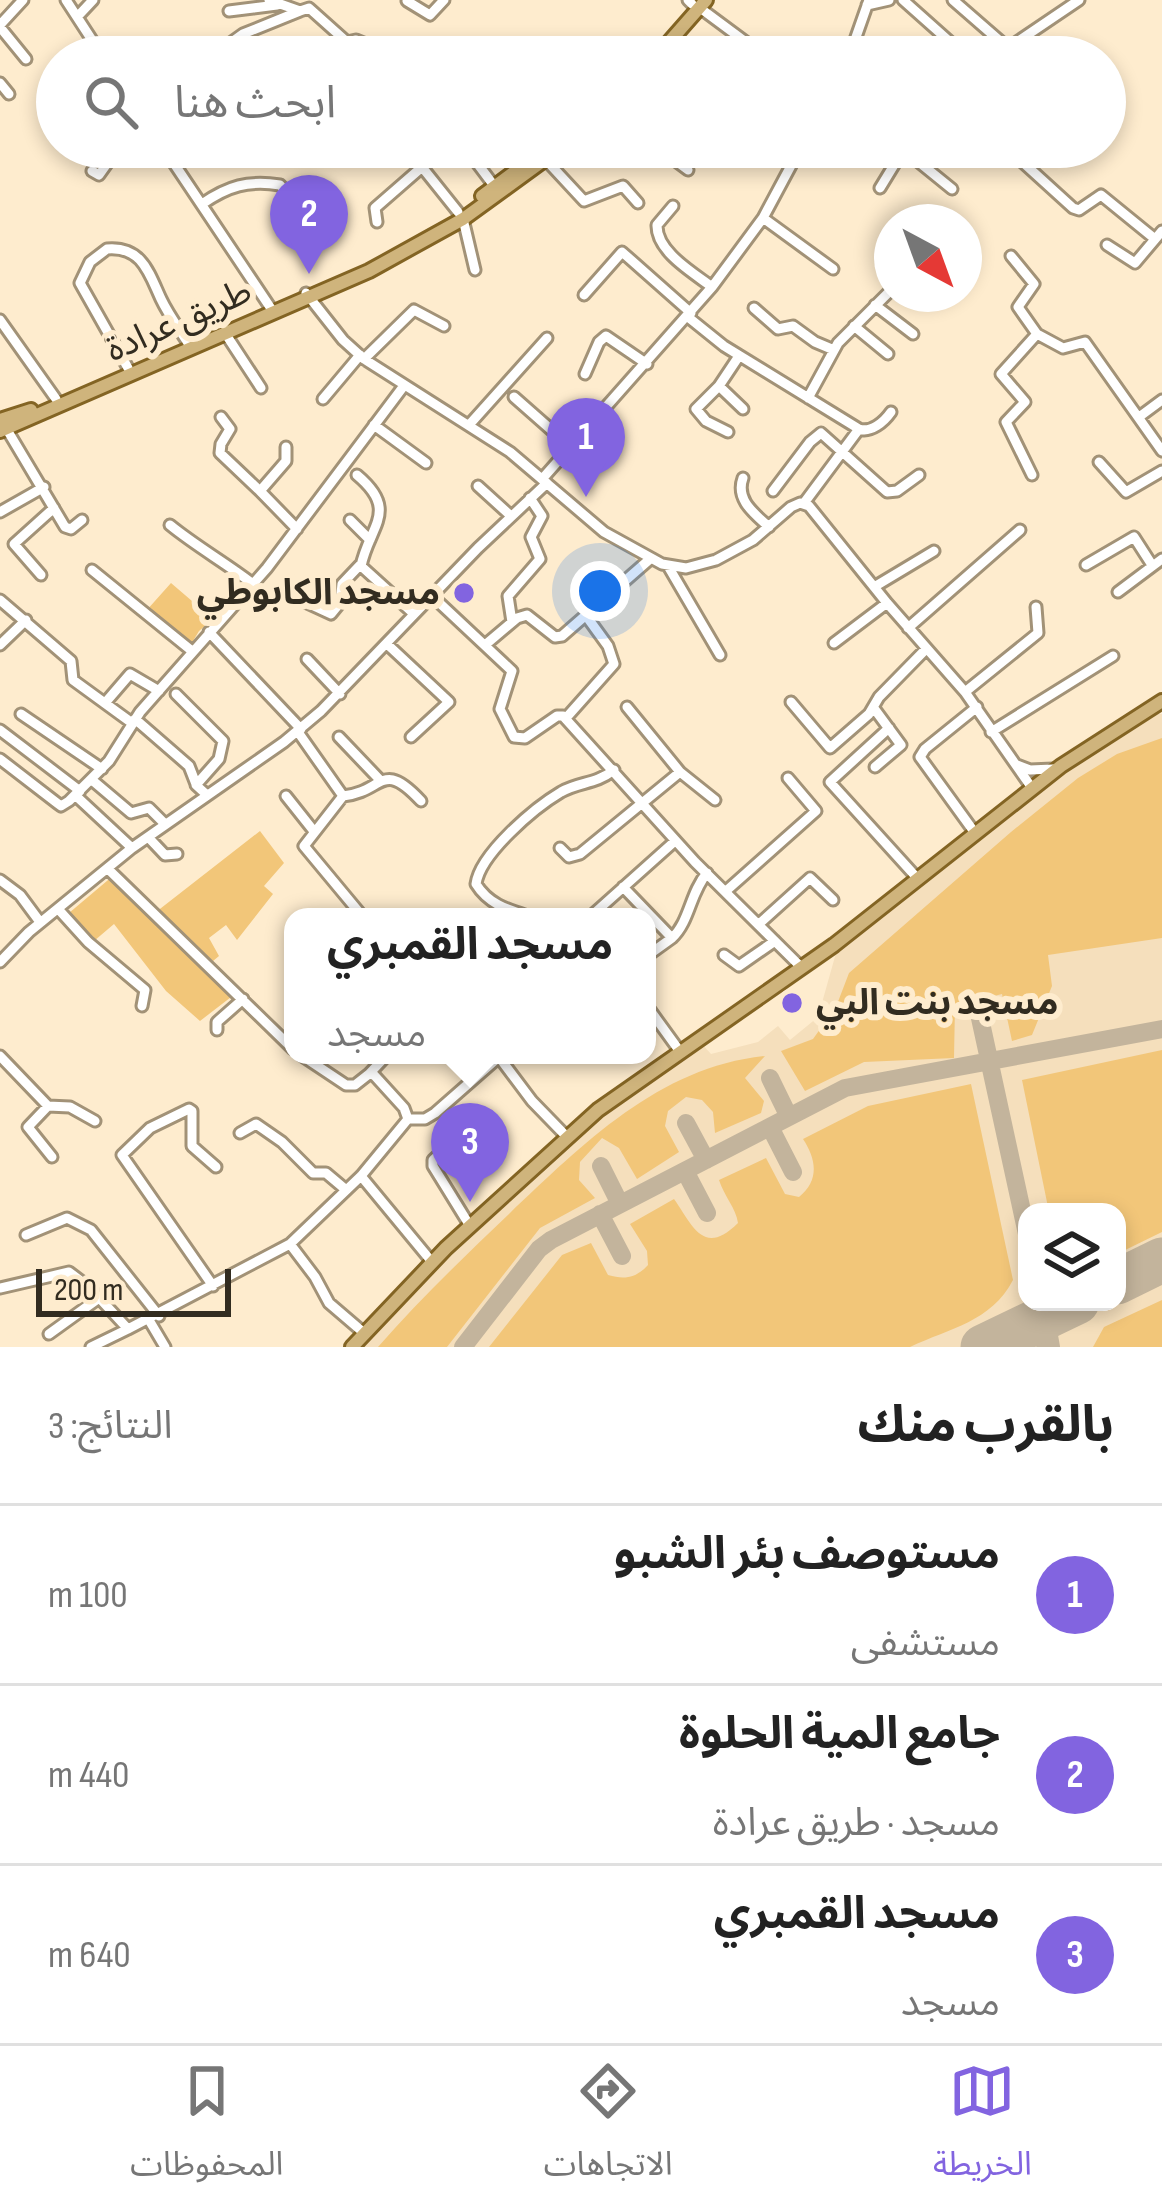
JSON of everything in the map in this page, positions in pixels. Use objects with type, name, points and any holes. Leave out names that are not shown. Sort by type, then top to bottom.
[{"type":"main road","points":[[664,36],[696,2]]},
{"type":"main road","points":[[671,36],[696,2]]},
{"type":"main road","name":"طريق عرادة","points":[[460,216],[525,168]]},
{"type":"main road","name":"طريق عرادة","points":[[2,422],[369,272],[527,168]]},
{"type":"main road","name":"طريق عرادة","points":[[2,422],[272,310]]},
{"type":"main road","points":[[352,1347],[432,1262],[567,1137],[802,968],[1057,769],[1162,701]]},
{"type":"street","points":[[23,0],[0,26],[26,59]]},
{"type":"street","points":[[65,0],[91,36]]},
{"type":"street","points":[[78,16],[93,0]]},
{"type":"street","points":[[234,0],[229,11],[274,2],[307,6],[332,36]]},
{"type":"street","points":[[406,1],[430,15],[444,0]]},
{"type":"street","points":[[856,36],[868,3],[889,0]]},
{"type":"street","points":[[902,0],[943,36]]},
{"type":"street","points":[[953,0],[993,36]]},
{"type":"street","points":[[1027,36],[1079,0]]},
{"type":"street","points":[[696,2],[739,36]]},
{"type":"street","points":[[240,36],[307,6]]},
{"type":"street","points":[[0,83],[9,94]]},
{"type":"street","points":[[92,171],[106,168]]},
{"type":"street","points":[[177,168],[272,310]]},
{"type":"street","points":[[377,222],[375,208],[421,168]]},
{"type":"street","points":[[423,168],[460,216],[476,270]]},
{"type":"street","points":[[481,168],[496,187]]},
{"type":"street","points":[[558,168],[584,202],[623,186],[638,203]]},
{"type":"street","points":[[0,962],[40,922],[132,848],[299,730],[340,694],[530,498],[690,315],[763,218],[790,168]]},
{"type":"street","points":[[880,188],[893,168]]},
{"type":"street","points":[[927,168],[952,189]]},
{"type":"street","points":[[1029,168],[1073,208],[1079,210],[1101,194],[1158,235],[1135,262],[1107,245]]},
{"type":"street","points":[[202,205],[244,183],[280,185],[286,193]]},
{"type":"street","points":[[673,206],[657,225],[657,237],[712,287]]},
{"type":"street","points":[[763,218],[833,268]]},
{"type":"street","points":[[128,368],[80,283],[90,262],[107,249],[130,252],[148,268],[188,343]]},
{"type":"street","points":[[584,296],[622,252],[740,356],[859,429],[868,430],[891,412]]},
{"type":"street","points":[[1011,256],[1034,284],[1018,307],[1037,334],[1063,348],[1084,342],[1162,452]]},
{"type":"street","points":[[308,295],[362,357],[469,425],[545,480],[604,532],[668,566],[686,568],[716,560],[746,545],[791,507],[804,503],[859,429]]},
{"type":"street","points":[[808,398],[834,350],[874,306]]},
{"type":"street","points":[[754,308],[778,329],[793,326],[834,350]]},
{"type":"street","points":[[323,399],[416,309],[444,326]]},
{"type":"street","points":[[884,312],[913,334]]},
{"type":"street","points":[[0,320],[56,399]]},
{"type":"street","points":[[854,326],[888,354]]},
{"type":"street","points":[[225,333],[261,388]]},
{"type":"street","points":[[1032,475],[1006,422],[1025,402],[1000,374],[1037,334]]},
{"type":"street","points":[[585,374],[606,336],[647,364]]},
{"type":"street","points":[[469,425],[547,338]]},
{"type":"street","points":[[728,432],[706,422],[696,411],[740,356]]},
{"type":"street","points":[[719,386],[743,410]]},
{"type":"street","points":[[0,759],[59,805],[78,793],[102,769],[134,721],[192,651],[253,584],[403,387]]},
{"type":"street","points":[[514,397],[573,449]]},
{"type":"street","points":[[1139,417],[1162,400]]},
{"type":"street","points":[[221,417],[230,429],[220,453],[297,529]]},
{"type":"street","points":[[2,422],[68,529],[82,520]]},
{"type":"street","points":[[374,425],[426,463]]},
{"type":"street","points":[[773,491],[815,436],[826,435],[887,492],[897,491],[919,475]]},
{"type":"street","points":[[260,490],[286,460],[286,447]]},
{"type":"street","points":[[1099,462],[1126,493],[1162,471]]},
{"type":"street","points":[[305,602],[331,614],[340,603],[342,584],[360,565],[381,510],[376,494],[358,475]]},
{"type":"street","points":[[743,478],[743,499],[769,527]]},
{"type":"street","points":[[478,486],[511,516]]},
{"type":"street","points":[[0,512],[44,487]]},
{"type":"street","points":[[512,622],[508,596],[540,559],[531,537],[542,516],[530,498]]},
{"type":"street","points":[[804,503],[965,692],[1032,788]]},
{"type":"street","points":[[41,574],[14,544],[54,508]]},
{"type":"street","points":[[350,520],[370,540]]},
{"type":"street","points":[[170,525],[253,584]]},
{"type":"street","points":[[908,628],[1020,530]]},
{"type":"street","points":[[1086,565],[1134,537],[1157,562],[1118,592]]},
{"type":"street","points":[[874,586],[934,551]]},
{"type":"street","points":[[485,645],[521,616],[531,616],[559,638],[650,559]]},
{"type":"street","points":[[360,565],[414,614]]},
{"type":"street","points":[[668,566],[721,655]]},
{"type":"street","points":[[92,570],[192,651]]},
{"type":"street","points":[[431,595],[513,673],[500,709],[514,737],[529,736],[557,716],[566,718],[641,805],[802,968]]},
{"type":"street","points":[[0,600],[71,662],[73,680],[189,766],[207,795]]},
{"type":"street","points":[[834,643],[887,603]]},
{"type":"street","points":[[965,692],[1038,633],[1036,607]]},
{"type":"street","points":[[566,718],[614,664],[608,646],[587,617]]},
{"type":"street","points":[[0,645],[26,620]]},
{"type":"street","points":[[209,632],[299,730],[343,796]]},
{"type":"street","points":[[388,644],[449,702],[411,737]]},
{"type":"street","points":[[791,702],[830,748],[926,649]]},
{"type":"street","points":[[992,732],[1113,656]]},
{"type":"street","points":[[307,659],[340,694]]},
{"type":"street","points":[[105,703],[130,674],[159,691]]},
{"type":"street","points":[[176,694],[223,741],[219,759],[196,784]]},
{"type":"street","points":[[627,707],[680,772],[715,800]]},
{"type":"street","points":[[873,707],[900,748],[875,766]]},
{"type":"street","points":[[975,833],[920,757],[977,707]]},
{"type":"street","points":[[21,714],[102,769]]},
{"type":"street","points":[[889,728],[830,782],[918,879]]},
{"type":"street","points":[[0,730],[78,793],[132,848]]},
{"type":"street","points":[[339,737],[380,780]]},
{"type":"street","points":[[1012,763],[1030,770],[1057,769]]},
{"type":"street","points":[[506,908],[476,884],[482,863],[556,795],[578,784],[597,783],[614,770]]},
{"type":"street","points":[[560,848],[569,857],[575,856],[680,772]]},
{"type":"street","points":[[726,891],[816,811],[788,778]]},
{"type":"street","points":[[92,779],[131,813],[149,808],[164,824]]},
{"type":"street","points":[[355,908],[305,848],[305,840],[343,796],[380,780],[401,780],[421,801]]},
{"type":"street","points":[[286,796],[314,830]]},
{"type":"street","points":[[148,837],[165,855],[177,854]]},
{"type":"street","points":[[600,908],[675,841]]},
{"type":"street","points":[[108,869],[284,1040]]},
{"type":"street","points":[[656,949],[682,928],[696,885],[707,873]]},
{"type":"street","points":[[759,924],[810,878],[833,900]]},
{"type":"street","points":[[0,880],[40,922]]},
{"type":"street","points":[[623,887],[643,908]]},
{"type":"street","points":[[59,910],[88,942],[145,990],[142,1006]]},
{"type":"street","points":[[656,922],[671,938]]},
{"type":"street","points":[[724,955],[739,965],[775,941]]},
{"type":"street","points":[[217,1030],[218,1022],[243,999]]},
{"type":"street","points":[[656,1018],[681,1053]]},
{"type":"street","points":[[0,1056],[48,1106],[70,1107],[95,1121]]},
{"type":"street","points":[[315,1064],[350,1086],[379,1064]]},
{"type":"street","points":[[408,1119],[425,1119],[435,1113],[491,1064]]},
{"type":"street","points":[[506,1064],[532,1101],[567,1137]]},
{"type":"street","points":[[369,1074],[404,1108],[408,1119]]},
{"type":"street","points":[[48,1106],[28,1127],[52,1156]]},
{"type":"street","points":[[213,1286],[122,1155],[150,1128],[189,1108],[191,1146],[216,1168]]},
{"type":"street","points":[[92,1347],[290,1244],[361,1176],[408,1119]]},
{"type":"street","points":[[240,1133],[256,1124],[313,1173],[326,1173],[345,1189]]},
{"type":"street","points":[[450,1144],[433,1160],[433,1166],[470,1226]]},
{"type":"street","points":[[361,1176],[432,1262]]},
{"type":"street","points":[[26,1235],[67,1218],[88,1227],[154,1318],[165,1347]]},
{"type":"street","points":[[290,1244],[315,1276],[328,1303],[364,1333]]},
{"type":"street","points":[[0,1288],[68,1273],[128,1329]]},
{"type":"street","points":[[49,1334],[99,1298]]},
{"type":"shaded area","points":[[171,583],[213,619],[190,646],[146,611]]},
{"type":"shaded area","points":[[1162,714],[1162,1347],[361,1347],[590,1126],[702,1044],[711,1054],[758,1042],[778,1026],[790,1040],[818,1017],[836,953],[1051,783]]},
{"type":"shaded area","points":[[1162,738],[1162,938],[1048,955],[1052,986],[1032,1035],[1012,1041],[1002,994],[955,1006],[954,1058],[864,1062],[805,1091],[781,1051],[813,1039],[836,1007],[849,973],[1078,778],[1117,754]]},
{"type":"shaded area","points":[[260,831],[284,863],[264,886],[273,894],[237,940],[226,925],[209,938],[219,956],[213,961],[156,912]]},
{"type":"shaded area","points":[[114,875],[235,994],[200,1021],[166,991],[114,924],[94,941],[69,913]]},
{"type":"shaded area","points":[[1162,1050],[1162,1232],[1126,1250],[1126,1203],[1047,1203],[1022,1080]]},
{"type":"shaded area","points":[[765,1056],[745,1078],[764,1101],[761,1113],[715,1133],[713,1112],[702,1100],[686,1097],[668,1111],[665,1126],[679,1152],[637,1179],[619,1148],[602,1138],[580,1162],[579,1180],[595,1198],[540,1228],[447,1347],[378,1347],[509,1214],[625,1113],[691,1075]]},
{"type":"shaded area","points":[[971,1084],[1013,1280],[981,1315],[910,1347],[489,1347],[562,1255],[591,1243],[608,1275],[635,1275],[648,1265],[647,1251],[630,1224],[674,1199],[700,1234],[716,1238],[738,1223],[719,1180],[766,1158],[785,1194],[799,1197],[814,1170],[803,1139],[868,1106]]},
{"type":"shaded area","points":[[1162,1300],[1162,1347],[1093,1347],[1104,1327]]},
{"type":"taxiway","points":[[978,1009],[1020,1203]]},
{"type":"taxiway","points":[[463,1347],[551,1240],[845,1088],[1162,1029]]},
{"type":"taxiway","points":[[770,1078],[789,1117]]},
{"type":"taxiway","points":[[686,1123],[706,1160]]},
{"type":"taxiway","points":[[770,1127],[793,1172]]},
{"type":"taxiway","points":[[601,1166],[620,1204]]},
{"type":"taxiway","points":[[685,1171],[707,1213]]},
{"type":"taxiway","points":[[600,1214],[622,1256]]},
{"type":"taxiway","points":[[1045,1311],[1051,1347]]},
{"type":"taxiway","points":[[1012,1333],[1036,1334],[1050,1347]]},
{"type":"runway","points":[[1126,1278],[1162,1260]]},
{"type":"runway","points":[[983,1347],[1058,1311]]},
{"type":"place","name":"جامع المية الحلوة","points":[[309,274]]},
{"type":"place","name":"مستوصف بئر الشبو","points":[[586,497]]},
{"type":"place","name":"مسجد الكابوطي","points":[[464,593]]},
{"type":"place","name":"مسجد بنت البي","points":[[792,1003]]},
{"type":"place","name":"مسجد القمبري","points":[[470,1202]]}]
